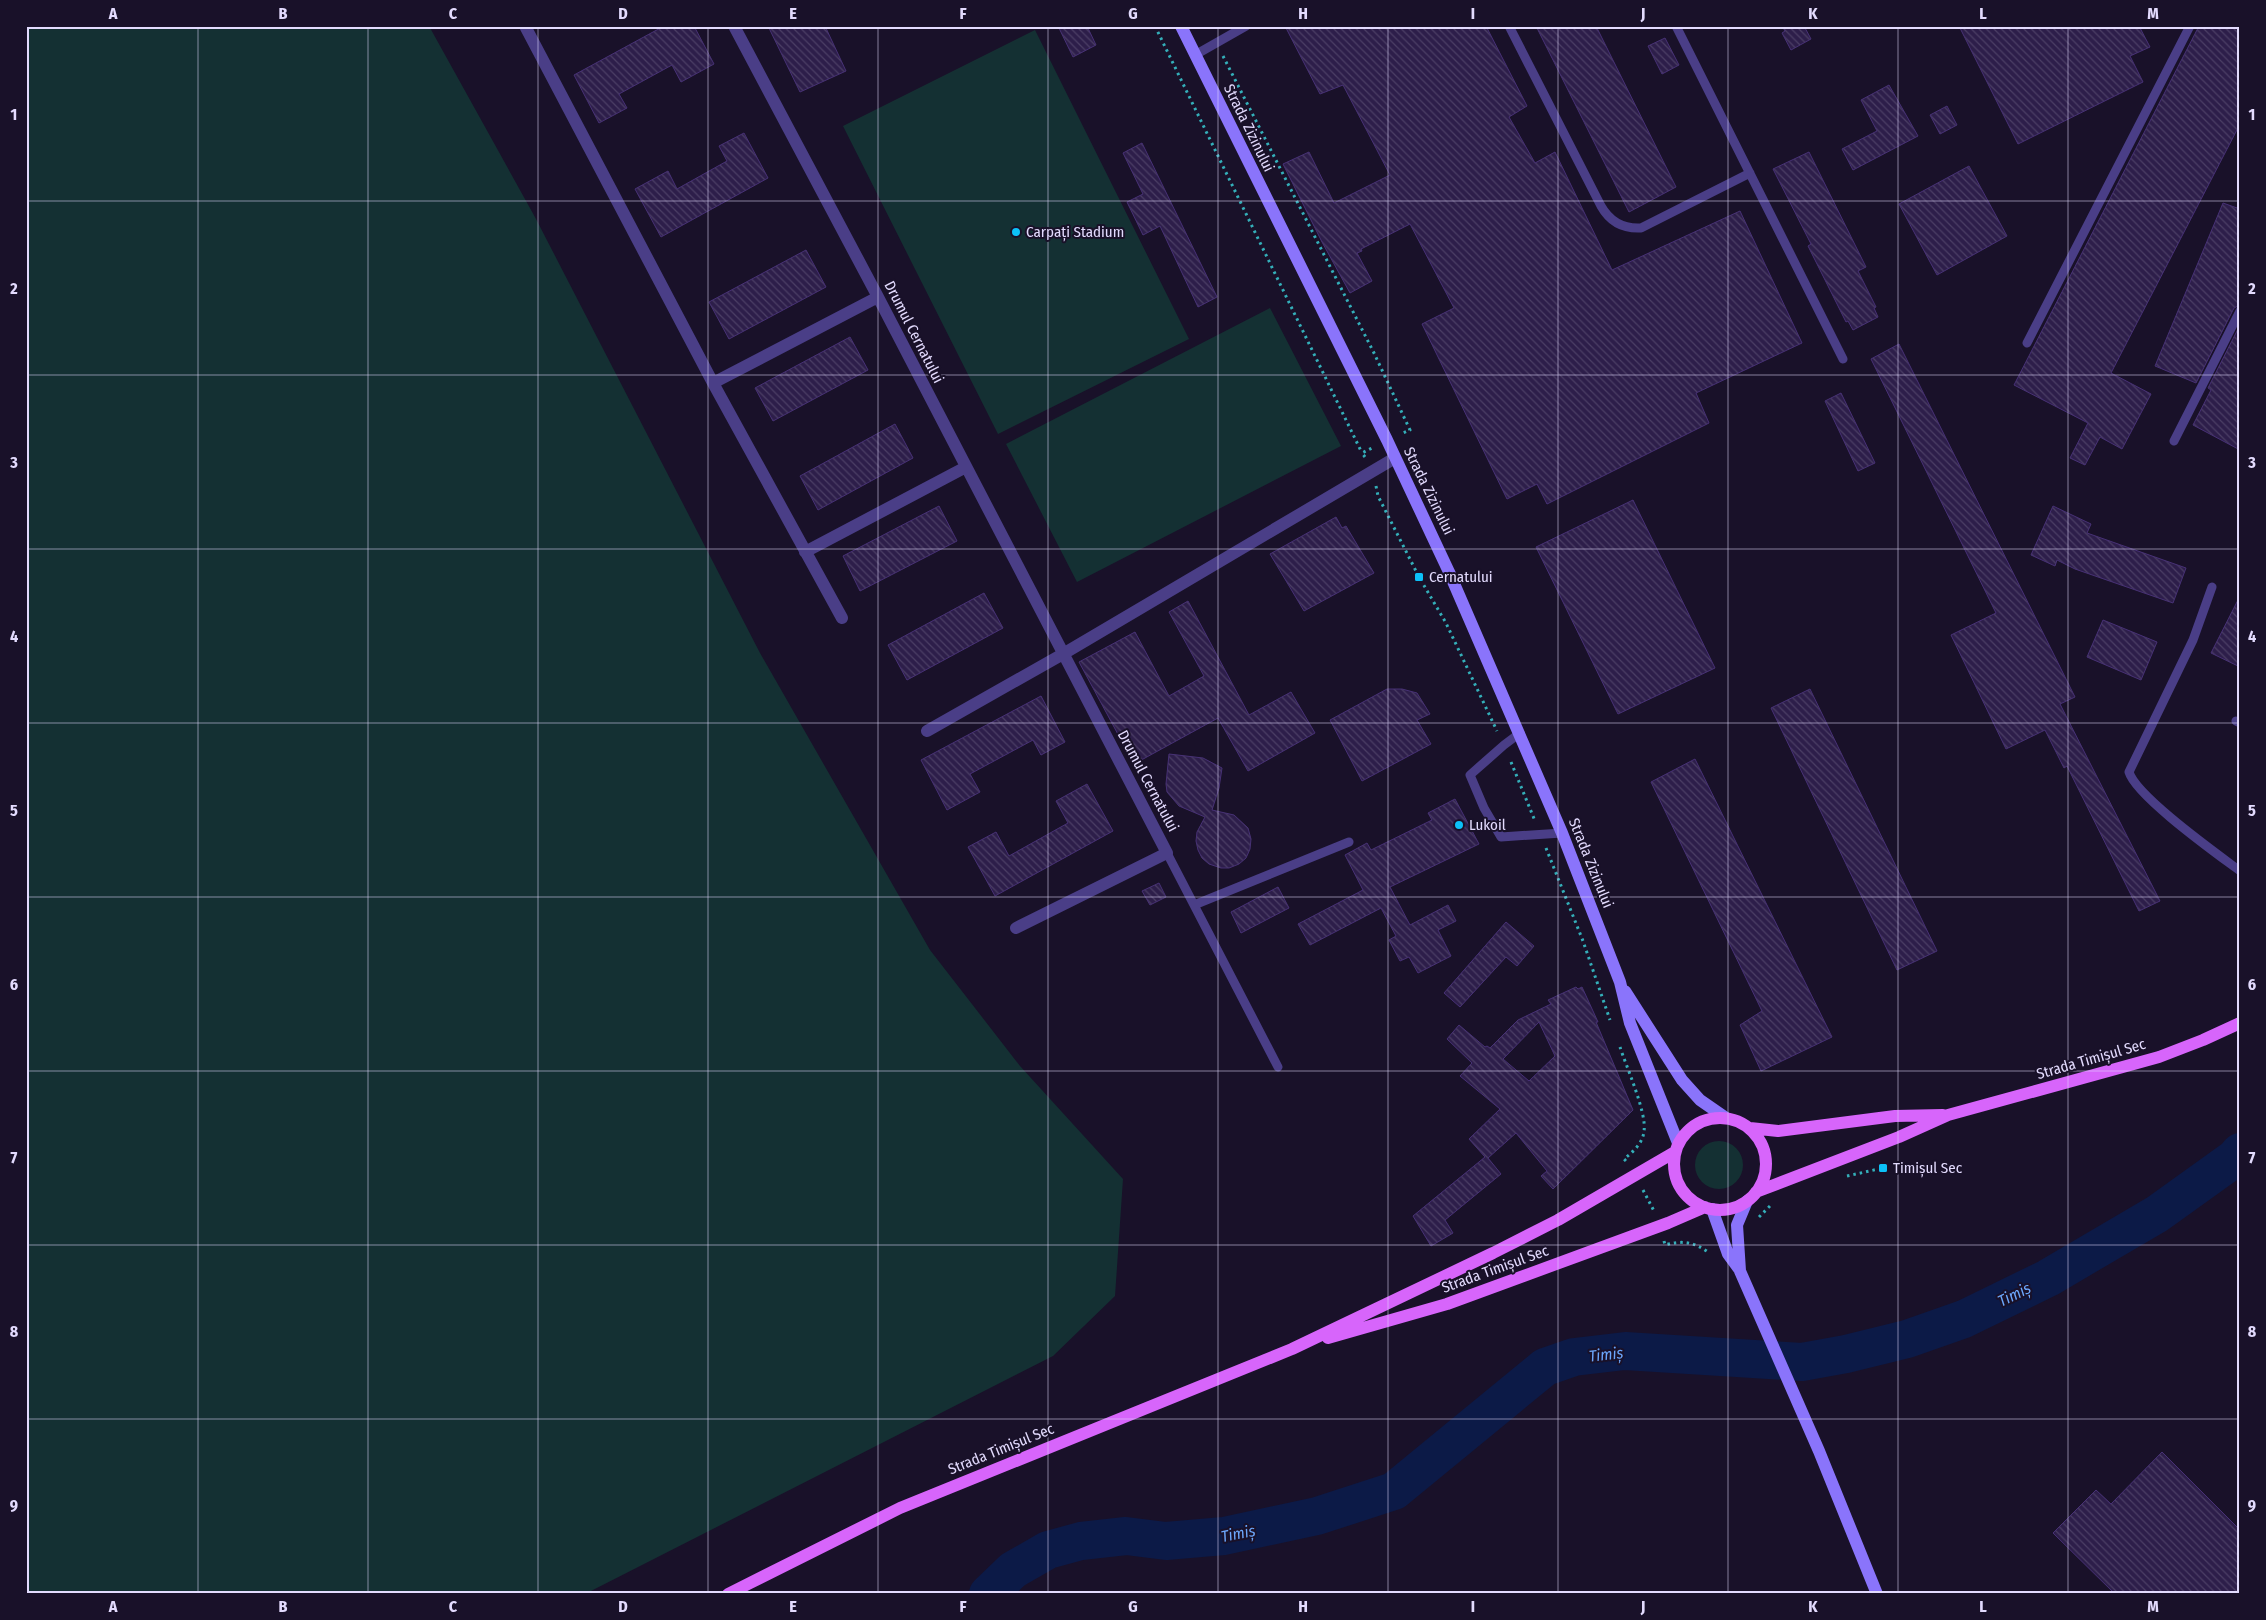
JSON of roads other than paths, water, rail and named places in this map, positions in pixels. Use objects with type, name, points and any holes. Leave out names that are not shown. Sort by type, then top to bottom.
[{"type":"main road","name":"Strada Zizinului","points":[[1181,26],[1387,440],[1449,572],[1562,832],[1620,982],[1630,1023],[1677,1147]]},
{"type":"main road","name":"Strada Zizinului","points":[[1620,982],[1682,1080],[1700,1100],[1726,1118]]},
{"type":"main road","name":"Strada Timișul Sec","points":[[1752,1197],[1948,1115],[2159,1057],[2204,1040],[2240,1023]]},
{"type":"main road","name":"Strada Timișul Sec","points":[[1750,1128],[1778,1131],[1895,1116],[1948,1115]]},
{"type":"main road","points":[[1742,1276],[1737,1224],[1752,1197],[1764,1173],[1765,1152],[1759,1139],[1750,1128],[1739,1121],[1726,1118],[1712,1118],[1698,1122],[1687,1131],[1677,1147],[1674,1171],[1679,1185],[1688,1197],[1709,1208],[1730,1208],[1752,1197]]},
{"type":"main road","name":"Strada Timișul Sec","points":[[728,1594],[900,1508],[1292,1349],[1558,1220],[1635,1176],[1677,1147]]},
{"type":"main road","points":[[1709,1208],[1728,1254],[1742,1276],[1819,1451],[1877,1594]]},
{"type":"main road","name":"Strada Timișul Sec","points":[[1292,1349],[1447,1304],[1709,1208]]},
{"type":"street","points":[[525,26],[713,383],[842,618]]},
{"type":"street","name":"Drumul Cernatului","points":[[734,26],[878,297],[1167,853],[1016,928]]},
{"type":"street","points":[[713,383],[878,297]]},
{"type":"street","points":[[927,730],[1063,654],[1395,458]]},
{"type":"street","points":[[805,552],[966,467]]},
{"type":"lane","points":[[1195,55],[1246,26]]},
{"type":"lane","points":[[1509,26],[1601,206],[1611,220],[1633,229],[1641,228],[1750,173]]},
{"type":"lane","points":[[1676,26],[1843,359]]},
{"type":"lane","points":[[2027,342],[2190,26]]},
{"type":"lane","points":[[2174,442],[2240,311]]},
{"type":"lane","points":[[2212,587],[2193,640],[2130,772],[2132,780],[2147,797],[2240,872]]},
{"type":"lane","points":[[1520,734],[1504,745],[1470,775],[1480,800],[1501,837],[1562,832]]},
{"type":"lane","points":[[1194,905],[1349,842]]},
{"type":"lane","points":[[1167,853],[1278,1067]]},
{"type":"waterway","name":"Timiș","points":[[988,1594],[1013,1570],[1048,1550],[1081,1541],[1126,1536],[1166,1541],[1224,1536],[1317,1516],[1394,1491],[1545,1367],[1574,1357],[1625,1351],[1802,1362],[1846,1354],[1907,1339],[1964,1319],[2048,1278],[2157,1214],[2235,1158],[2240,1152]]},
{"type":"place","name":"Carpați Stadium","points":[[1016,232]]},
{"type":"place","name":"Cernatului","points":[[1419,577]]},
{"type":"place","name":"Lukoil","points":[[1459,825]]},
{"type":"place","name":"Timișul Sec","points":[[1883,1168]]}]
